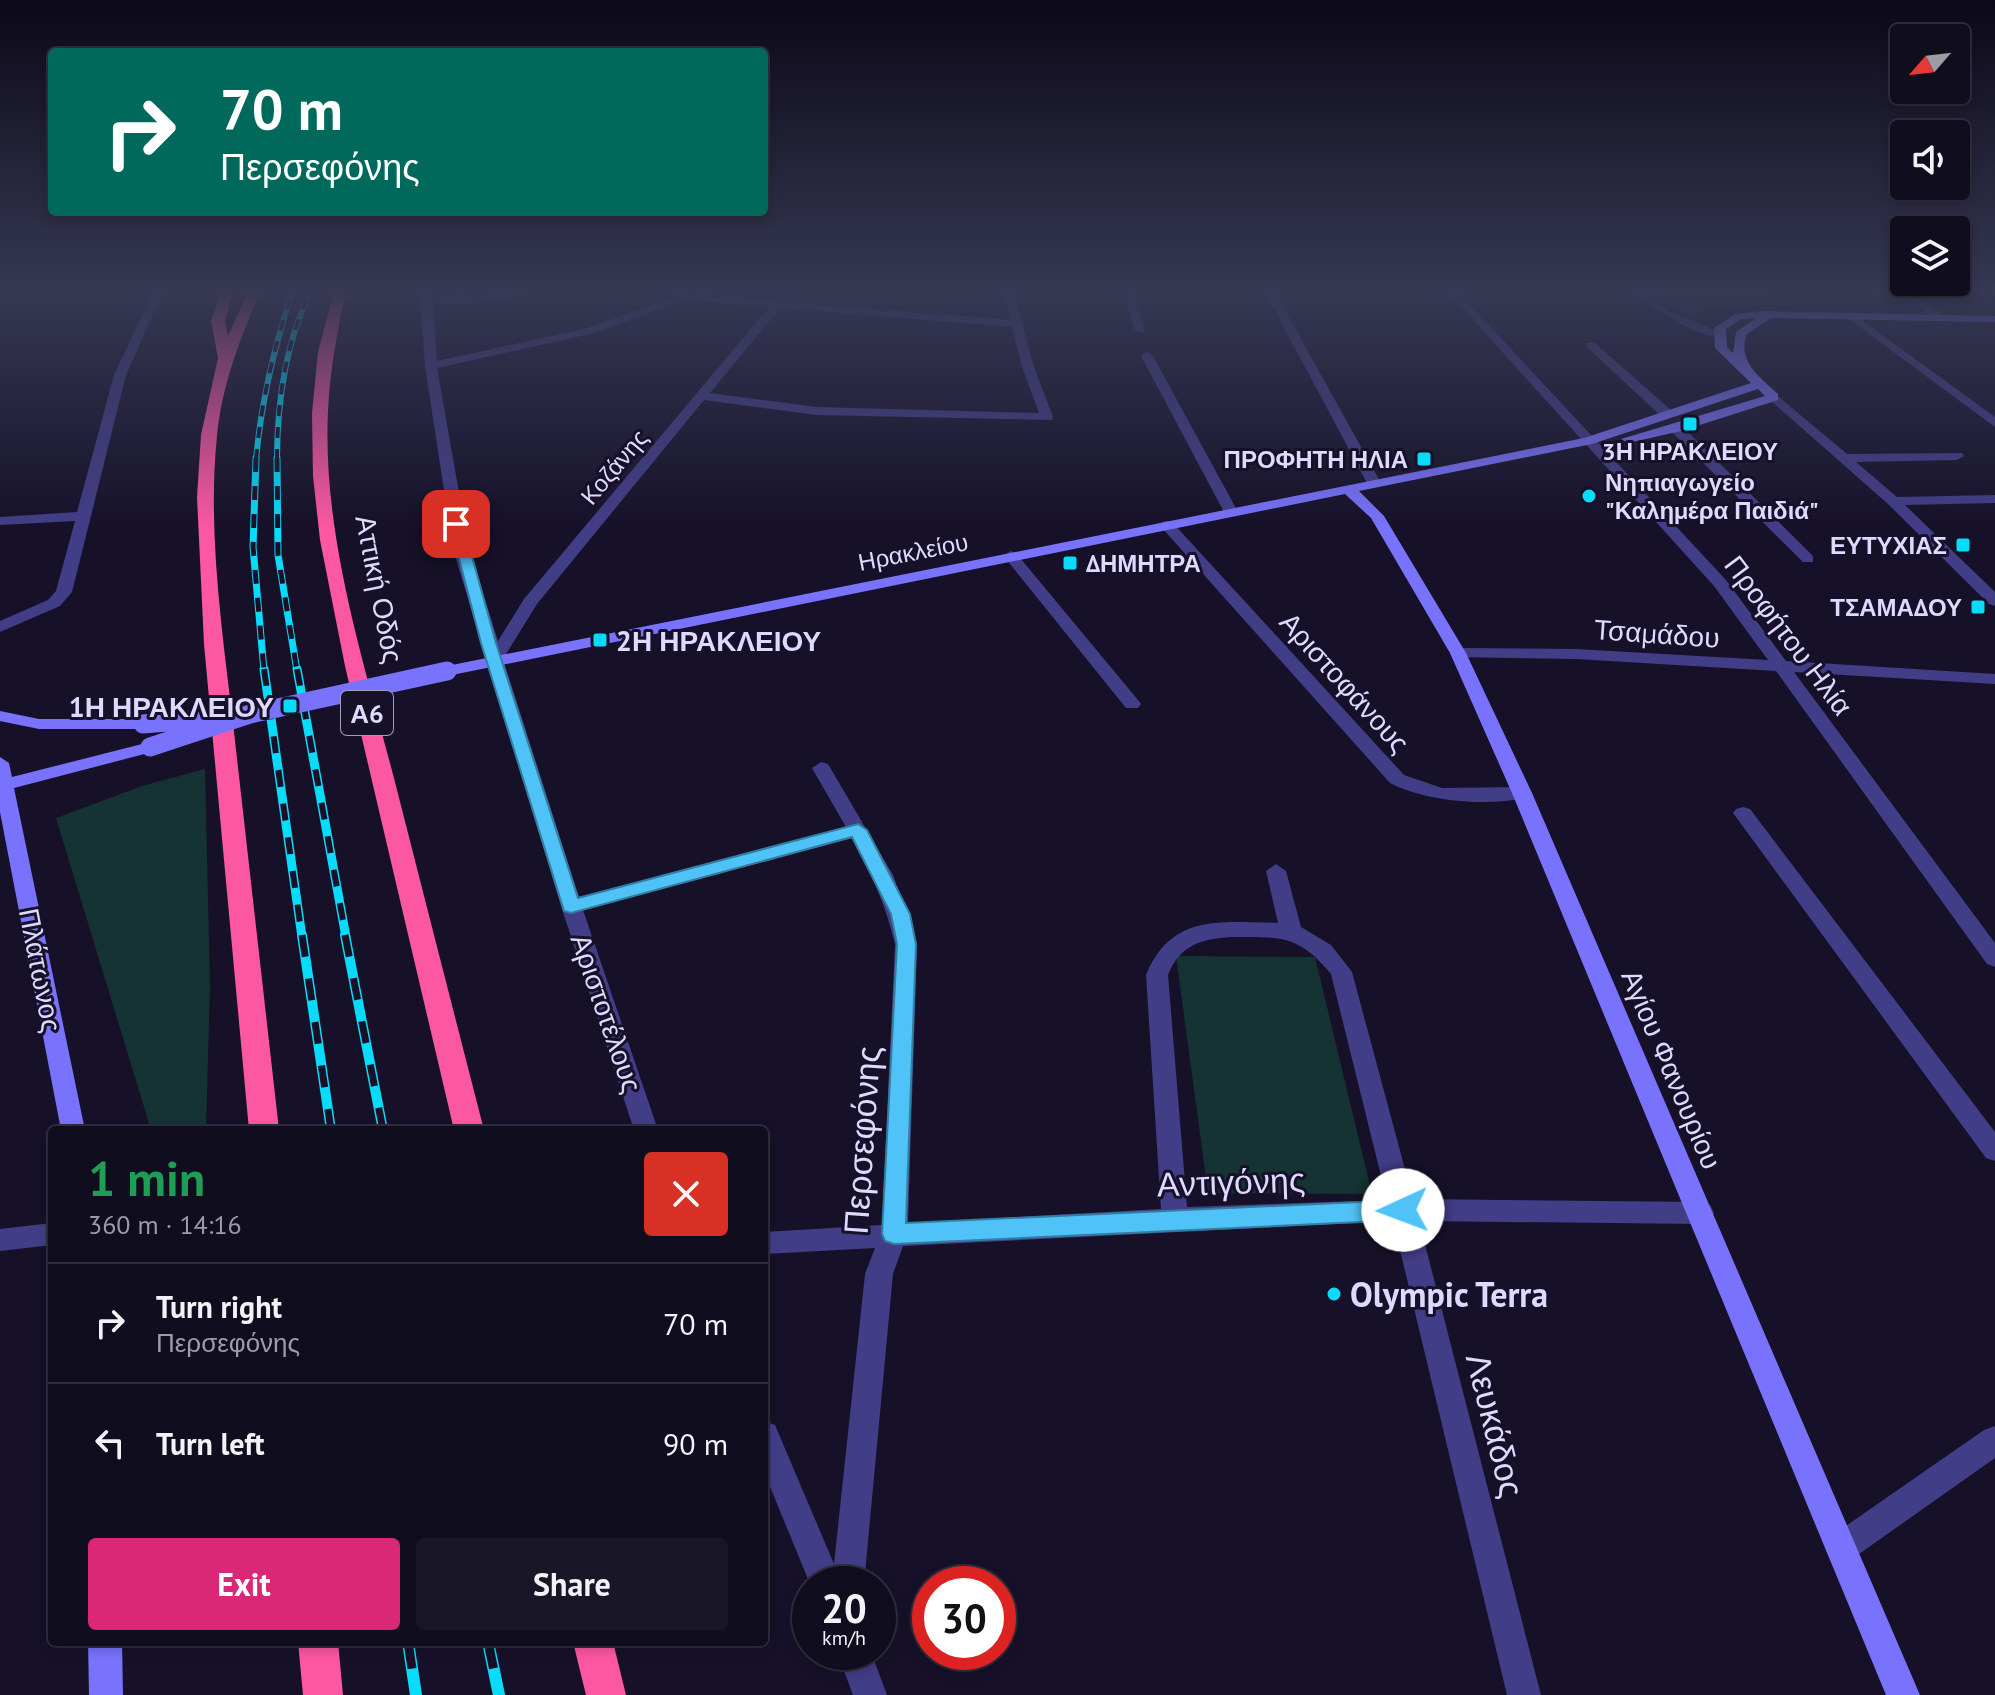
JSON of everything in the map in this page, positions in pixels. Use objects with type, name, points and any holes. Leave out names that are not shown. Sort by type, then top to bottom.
[{"type":"highway","points":[[222,371],[209,435],[205,497],[214,644],[264,1126]]},
{"type":"highway","name":"Αττική Οδός","points":[[322,371],[320,470],[344,618],[468,1126]]},
{"type":"highway","points":[[318,1646],[323,1695]]},
{"type":"highway","points":[[594,1646],[606,1695]]},
{"type":"street","points":[[0,627],[54,603],[64,592],[122,371]]},
{"type":"street","name":"Αριστοτέλους","points":[[432,371],[461,549],[571,906],[645,1126]]},
{"type":"street","name":"Κοζάνης","points":[[494,661],[530,602],[722,371]]},
{"type":"street","points":[[702,396],[816,411],[1047,417],[1030,371]]},
{"type":"street","points":[[1155,371],[1231,512]]},
{"type":"street","points":[[1313,371],[1374,483]]},
{"type":"street","name":"Προφήτου Ηλία","points":[[1524,371],[1720,583],[1995,959]]},
{"type":"street","points":[[1620,371],[1667,414]]},
{"type":"street","points":[[1744,371],[1893,501],[1995,601]]},
{"type":"street","points":[[1928,371],[1988,414],[1995,423]]},
{"type":"street","name":"Ηρακλείου","points":[[1,779],[150,747],[250,714],[447,671],[1587,441],[1759,384]]},
{"type":"street","name":"Ηρακλείου","points":[[1587,441],[1624,440],[1676,428],[1774,397]]},
{"type":"street","points":[[1676,428],[1808,559]]},
{"type":"street","points":[[1846,458],[1957,456]]},
{"type":"street","name":"Αγίου Φανουρίου","points":[[1347,488],[1377,516],[1458,653],[1522,793],[1903,1695]]},
{"type":"street","points":[[1893,501],[1995,499]]},
{"type":"street","points":[[0,521],[83,516]]},
{"type":"street","name":"Αριστοφάνους","points":[[1167,525],[1397,779],[1414,789],[1433,794],[1522,793]]},
{"type":"street","points":[[1011,556],[1132,704]]},
{"type":"street","name":"Τσαμάδου","points":[[1458,653],[1576,654],[1995,679]]},
{"type":"street","name":"Ηρακλείου","points":[[0,716],[39,724],[143,724],[250,714]]},
{"type":"street","name":"Περσεφόνης","points":[[821,768],[858,830],[901,914],[906,944],[894,1234],[879,1274],[850,1566]]},
{"type":"street","name":"Πλάτωνος","points":[[1,779],[72,1126]]},
{"type":"street","points":[[1743,813],[1995,1151]]},
{"type":"street","points":[[571,906],[858,830]]},
{"type":"street","points":[[1175,1219],[1157,975],[1160,961],[1170,946],[1184,937],[1209,931],[1291,931],[1276,871]]},
{"type":"street","name":"Λευκάδος","points":[[1291,931],[1323,950],[1341,972],[1524,1695]]},
{"type":"street","name":"Αντιγόνης","points":[[768,1243],[1175,1219],[1403,1210],[1701,1213]]},
{"type":"street","points":[[0,1240],[48,1234]]},
{"type":"street","points":[[1841,1548],[1995,1440]]},
{"type":"street","points":[[768,1445],[819,1566]]},
{"type":"street","points":[[105,1646],[106,1695]]},
{"type":"street","points":[[861,1670],[870,1695]]},
{"type":"green space","points":[[205,769],[210,986],[206,1126],[150,1126],[56,818],[142,786]]},
{"type":"green space","points":[[1176,956],[1315,957],[1372,1194],[1208,1193]]},
{"type":"railway","points":[[256,460],[270,371]]},
{"type":"railway","points":[[277,460],[285,371]]},
{"type":"railway","points":[[256,458],[253,547],[264,671]]},
{"type":"railway","points":[[277,460],[278,555],[297,671]]},
{"type":"railway","points":[[264,669],[302,937]]},
{"type":"railway","points":[[297,669],[346,937]]},
{"type":"railway","points":[[302,935],[330,1126]]},
{"type":"railway","points":[[345,935],[382,1126]]},
{"type":"railway","points":[[409,1646],[416,1695]]},
{"type":"railway","points":[[489,1646],[499,1695]]},
{"type":"place","name":"3Η ΗΡΑΚΛΕΙΟΥ","points":[[1690,424]]},
{"type":"place","name":"ΠΡΟΦΗΤΗ ΗΛΙΑ","points":[[1424,459]]},
{"type":"place","name":"Νηπιαγωγείο \"Καλημέρα Παιδιά\"","points":[[1589,496]]},
{"type":"place","name":"ΕΥΤΥΧΙΑΣ","points":[[1963,545]]},
{"type":"place","name":"ΔΗΜΗΤΡΑ","points":[[1070,563]]},
{"type":"place","name":"ΤΣΑΜΑΔΟΥ","points":[[1978,607]]},
{"type":"place","name":"2Η ΗΡΑΚΛΕΙΟΥ","points":[[600,640]]},
{"type":"place","name":"1Η ΗΡΑΚΛΕΙΟΥ","points":[[290,706]]},
{"type":"place","name":"Olympic Terra","points":[[1334,1294]]},
{"type":"route","points":[[456,524],[506,701],[571,906],[858,830],[901,914],[906,944],[894,1234],[1403,1210]]}]
